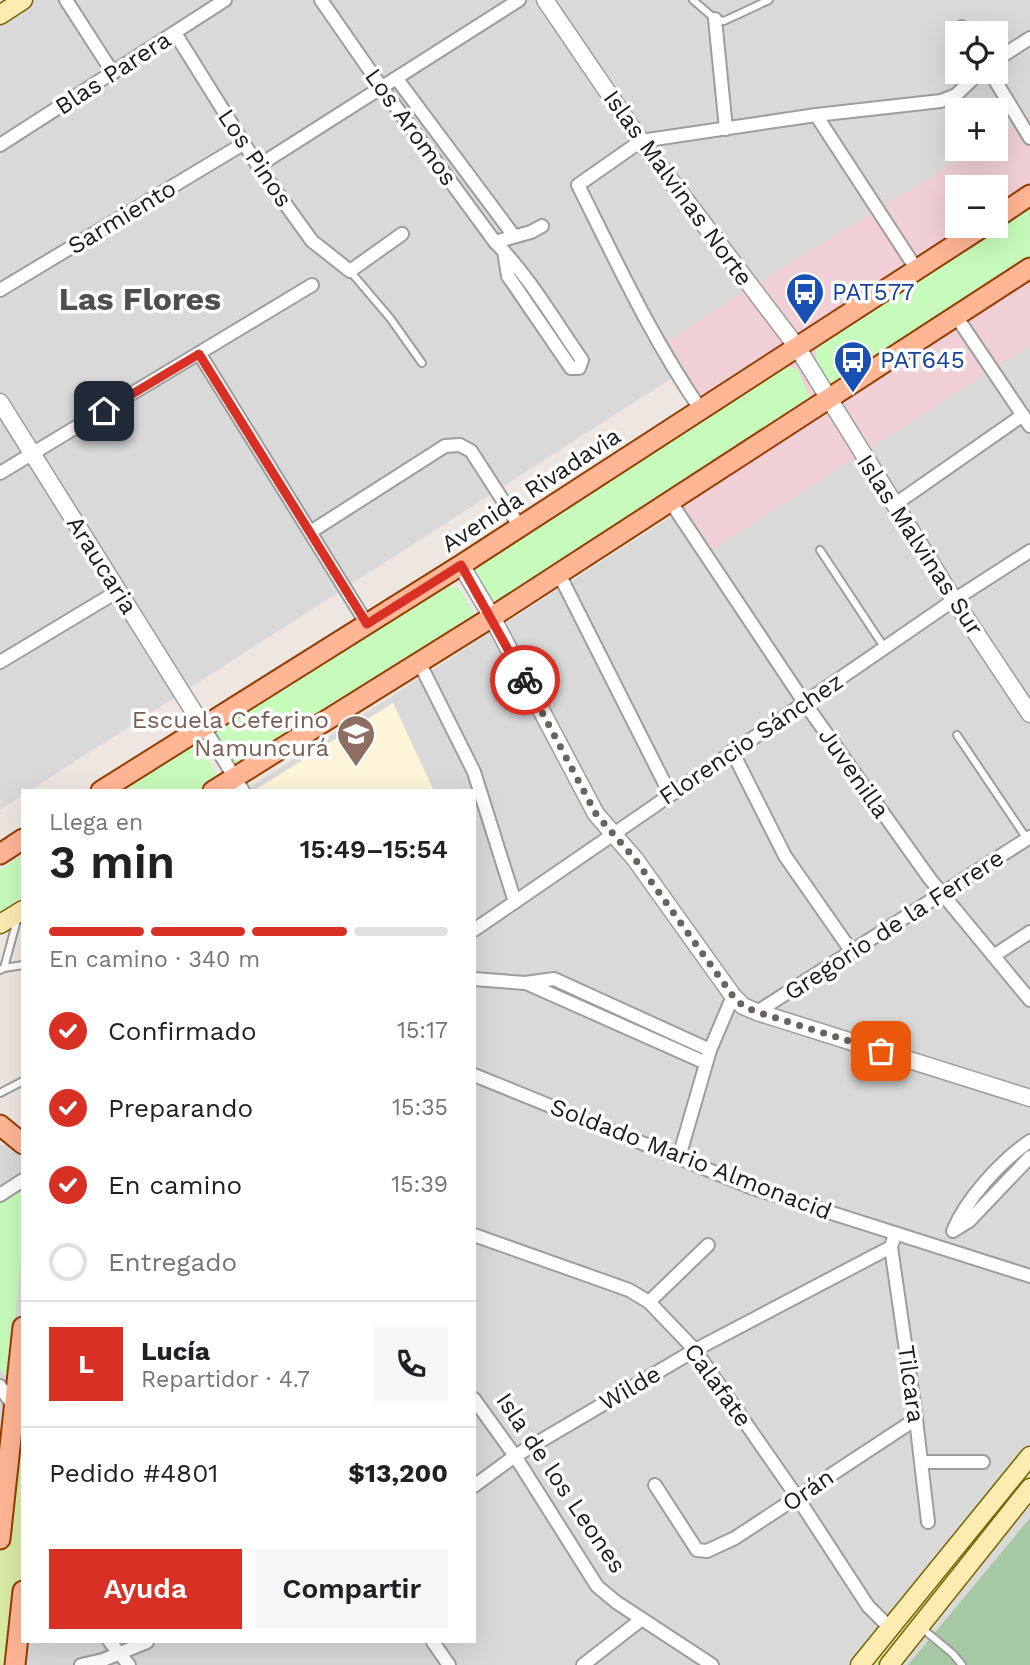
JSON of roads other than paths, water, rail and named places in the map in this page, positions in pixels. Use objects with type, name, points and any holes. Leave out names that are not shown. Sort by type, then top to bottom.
[{"type":"main road","points":[[0,15],[23,0]]},
{"type":"main road","points":[[1008,210],[1030,195]]},
{"type":"main road","name":"Avenida Rivadavia","points":[[104,789],[461,565],[966,238]]},
{"type":"main road","points":[[220,789],[239,784],[419,662],[1030,268]]},
{"type":"main road","points":[[0,855],[21,840]]},
{"type":"main road","points":[[0,924],[21,911]]},
{"type":"main road","points":[[0,1125],[21,1142]]},
{"type":"main road","points":[[0,1539],[4,1465],[15,1409],[21,1348]]},
{"type":"main road","points":[[860,1665],[1030,1456]]},
{"type":"main road","points":[[888,1665],[1030,1488]]},
{"type":"main road","points":[[15,1665],[21,1610]]},
{"type":"street","points":[[66,0],[113,73]]},
{"type":"street","name":"Blas Parera","points":[[0,145],[225,0]]},
{"type":"street","name":"Los Aromos","points":[[321,0],[495,242],[504,251],[522,273],[582,360],[579,368],[571,368],[508,276],[504,251]]},
{"type":"street","points":[[258,166],[519,0]]},
{"type":"street","name":"Islas Malvinas Norte","points":[[545,0],[641,141],[797,347],[813,375]]},
{"type":"street","points":[[715,19],[726,129]]},
{"type":"street","name":"Los Pinos","points":[[175,33],[243,144],[312,241],[350,271]]},
{"type":"street","points":[[1008,52],[1030,38]]},
{"type":"street","name":"Los Aromos","points":[[397,79],[514,236]]},
{"type":"street","points":[[701,410],[675,373],[646,320],[578,185],[641,141],[816,115],[941,101],[956,94],[967,84]]},
{"type":"street","points":[[997,84],[1030,138]]},
{"type":"street","points":[[816,115],[917,270]]},
{"type":"street","name":"Sarmiento","points":[[0,290],[243,144]]},
{"type":"street","points":[[495,242],[531,232],[542,226]]},
{"type":"street","points":[[350,271],[402,234]]},
{"type":"street","points":[[0,473],[312,285]]},
{"type":"street","points":[[894,505],[1026,420],[956,316]]},
{"type":"street","points":[[199,354],[312,531],[367,624]]},
{"type":"street","name":"Islas Malvinas Sur","points":[[813,375],[954,600],[1030,714]]},
{"type":"street","name":"Araucaria","points":[[0,402],[204,728]]},
{"type":"street","points":[[312,531],[445,446],[460,445],[471,451],[520,527]]},
{"type":"street","name":"Juvenilla","points":[[670,501],[804,702],[930,879],[1030,1000]]},
{"type":"street","name":"Florencio Sánchez","points":[[476,929],[884,647],[1030,551]]},
{"type":"street","points":[[461,565],[492,617],[596,814],[635,859],[733,996],[743,1006],[1030,1098]]},
{"type":"street","points":[[559,574],[670,794]]},
{"type":"street","points":[[0,662],[118,591]]},
{"type":"street","points":[[419,662],[474,772],[515,902]]},
{"type":"street","points":[[204,728],[239,784]]},
{"type":"street","points":[[732,751],[785,856],[852,952]]},
{"type":"street","name":"Gregorio de la Ferrere","points":[[757,1012],[1028,838]]},
{"type":"street","points":[[995,955],[1030,932]]},
{"type":"street","points":[[476,979],[525,983],[708,1056]]},
{"type":"street","points":[[679,1157],[708,1056],[733,996]]},
{"type":"street","name":"Soldado Mario Almonacid","points":[[476,1076],[753,1188],[893,1240],[938,1248],[1030,1276]]},
{"type":"street","points":[[953,1231],[960,1214],[1004,1163],[1030,1141]]},
{"type":"street","points":[[938,1248],[953,1231],[970,1221],[1030,1157]]},
{"type":"street","points":[[0,1182],[20,1182]]},
{"type":"street","points":[[0,1195],[20,1182]]},
{"type":"street","name":"Calafate","points":[[476,1236],[629,1290],[649,1302],[695,1350],[797,1497],[868,1606],[889,1627]]},
{"type":"street","name":"Wilde","points":[[476,1485],[515,1456],[695,1350],[893,1240]]},
{"type":"street","name":"Tilcara","points":[[893,1240],[928,1522]]},
{"type":"street","points":[[649,1302],[708,1245]]},
{"type":"street","points":[[0,1386],[15,1409]]},
{"type":"street","name":"Isla de los Leones","points":[[476,1402],[515,1456],[597,1586],[712,1665]]},
{"type":"street","name":"Orán","points":[[655,1485],[697,1550],[707,1551],[735,1538],[916,1419]]},
{"type":"street","points":[[922,1462],[984,1462]]},
{"type":"street","points":[[583,1665],[642,1619]]},
{"type":"street","points":[[111,1643],[129,1665]]},
{"type":"street","points":[[81,1665],[144,1643]]},
{"type":"street","points":[[434,1643],[449,1665]]},
{"type":"lane","points":[[693,0],[715,19],[724,21],[769,0]]},
{"type":"lane","points":[[350,271],[390,318],[422,363]]},
{"type":"lane","points":[[820,550],[884,647]]},
{"type":"lane","points":[[957,734],[1028,838]]},
{"type":"lane","points":[[21,911],[2,969],[21,965]]},
{"type":"lane","points":[[0,1093],[21,1082]]},
{"type":"lane","points":[[919,1626],[953,1654],[962,1665]]},
{"type":"place","name":"PAT577","points":[[805,326]]},
{"type":"place","name":"PAT645","points":[[853,394]]},
{"type":"place","name":"Escuela Ceferino Namuncurá","points":[[356,768]]},
{"type":"district","name":"Las Flores","points":[[140,299]]}]
